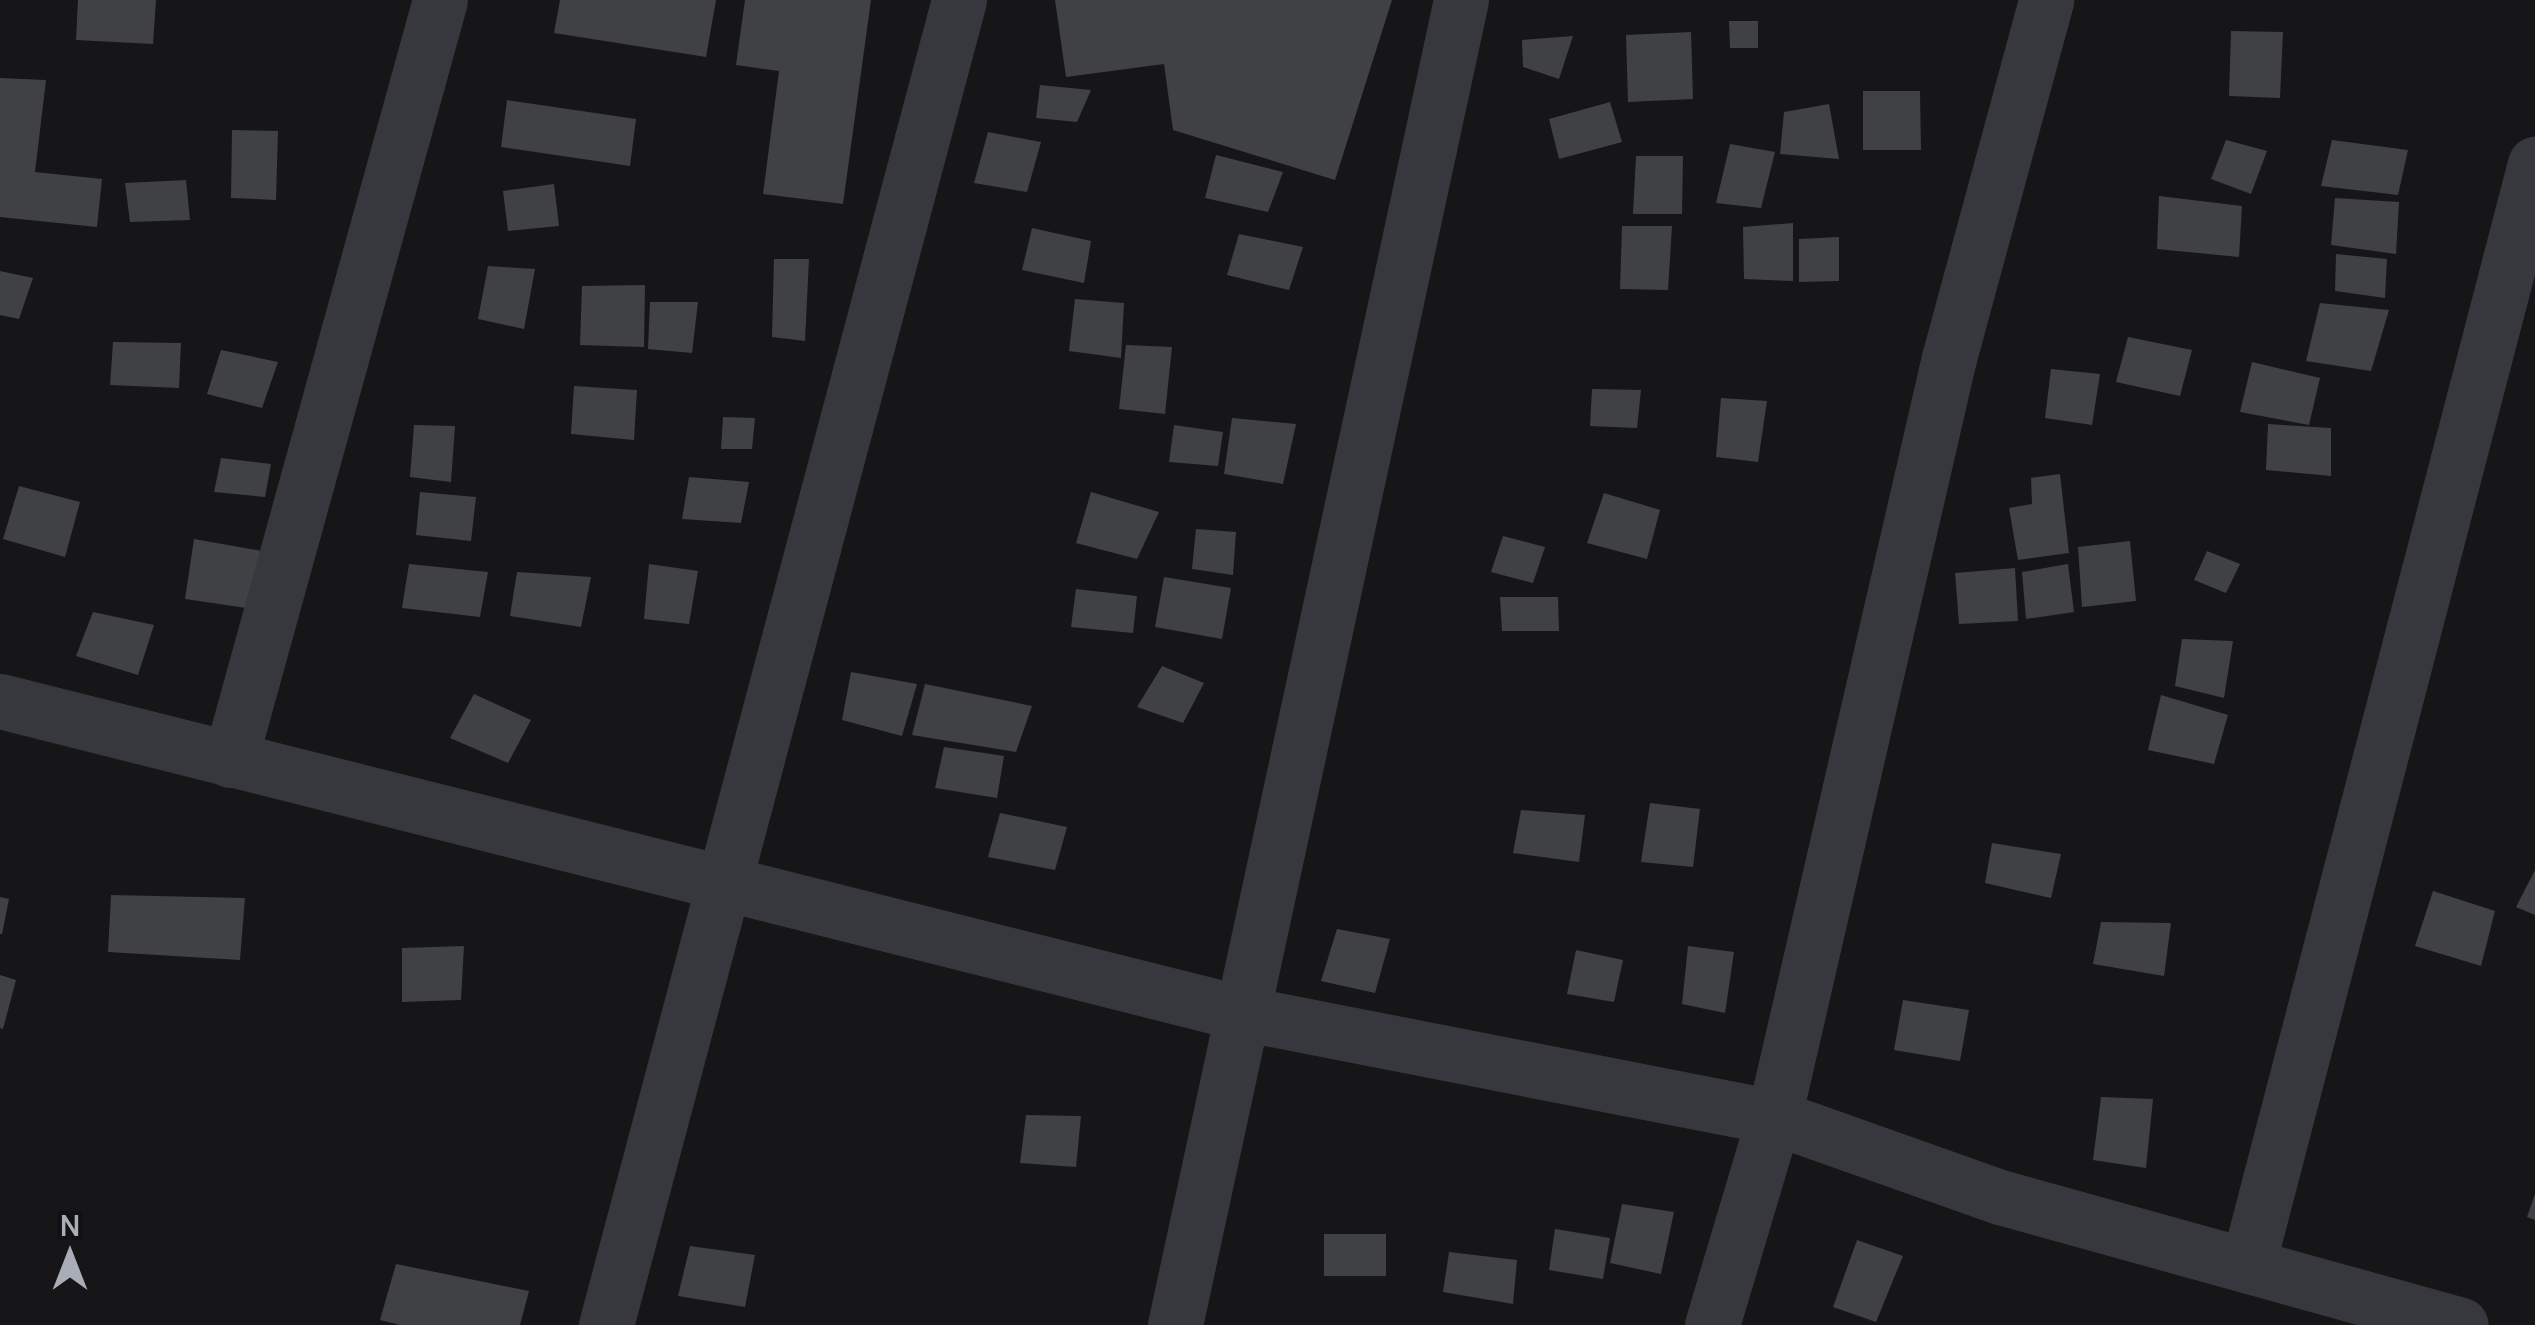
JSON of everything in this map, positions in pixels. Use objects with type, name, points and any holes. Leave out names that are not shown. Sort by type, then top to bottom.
[{"type":"street","points":[[230,760],[440,0]]},
{"type":"street","points":[[606,1325],[959,0]]},
{"type":"street","points":[[1175,1325],[1461,0]]},
{"type":"street","points":[[1712,1325],[1774,1117],[1949,358],[2046,0]]},
{"type":"street","points":[[2248,1264],[2535,164]]},
{"type":"street","points":[[0,701],[1241,1013],[1774,1117],[2000,1198],[2461,1325]]},
{"type":"building","points":[[78,0],[156,0],[153,44],[76,40]]},
{"type":"building","points":[[560,0],[716,0],[706,57],[554,33]]},
{"type":"building","points":[[745,0],[871,0],[843,204],[763,194],[779,71],[736,65]]},
{"type":"building","points":[[1055,0],[1392,0],[1335,180],[1173,130],[1164,64],[1066,77]]},
{"type":"building","points":[[1729,21],[1758,21],[1758,48],[1730,48]]},
{"type":"building","points":[[2231,31],[2283,32],[2280,98],[2229,96]]},
{"type":"building","points":[[1691,32],[1693,99],[1628,102],[1626,35]]},
{"type":"building","points":[[1573,36],[1559,79],[1523,67],[1522,40]]},
{"type":"building","points":[[0,78],[46,80],[35,172],[102,179],[97,227],[0,217]]},
{"type":"building","points":[[1040,85],[1091,90],[1077,122],[1036,118]]},
{"type":"building","points":[[1863,91],[1920,91],[1921,150],[1863,150]]},
{"type":"building","points":[[507,100],[636,119],[630,166],[501,147]]},
{"type":"building","points":[[1610,102],[1622,142],[1559,159],[1549,119]]},
{"type":"building","points":[[1829,104],[1839,159],[1780,154],[1784,112]]},
{"type":"building","points":[[232,130],[278,131],[276,200],[231,198]]},
{"type":"building","points":[[988,132],[1041,142],[1027,192],[974,183]]},
{"type":"building","points":[[2226,140],[2267,151],[2251,194],[2211,179]]},
{"type":"building","points":[[2332,140],[2408,150],[2398,195],[2321,186]]},
{"type":"building","points":[[1730,144],[1775,152],[1761,208],[1716,203]]},
{"type":"building","points":[[1216,155],[1283,172],[1268,212],[1205,198]]},
{"type":"building","points":[[1636,156],[1683,156],[1682,214],[1633,214]]},
{"type":"building","points":[[186,180],[190,220],[130,222],[125,183]]},
{"type":"building","points":[[554,184],[559,226],[508,231],[503,191]]},
{"type":"building","points":[[2159,196],[2242,206],[2239,257],[2157,249]]},
{"type":"building","points":[[2335,198],[2399,202],[2396,254],[2331,245]]},
{"type":"building","points":[[1793,223],[1793,281],[1744,279],[1743,227]]},
{"type":"building","points":[[1622,226],[1672,226],[1668,290],[1620,289]]},
{"type":"building","points":[[1032,228],[1091,241],[1084,283],[1022,270]]},
{"type":"building","points":[[1239,234],[1303,247],[1289,290],[1227,275]]},
{"type":"building","points":[[1839,237],[1839,281],[1799,282],[1799,239]]},
{"type":"building","points":[[2336,254],[2387,259],[2385,298],[2335,291]]},
{"type":"building","points":[[774,259],[809,259],[805,341],[772,337]]},
{"type":"building","points":[[488,266],[535,269],[524,329],[478,319]]},
{"type":"building","points":[[0,271],[33,278],[19,319],[0,315]]},
{"type":"building","points":[[645,285],[644,347],[580,345],[582,286]]},
{"type":"building","points":[[1075,299],[1124,303],[1121,358],[1069,351]]},
{"type":"building","points":[[650,302],[698,302],[692,353],[648,349]]},
{"type":"building","points":[[2320,303],[2389,310],[2371,371],[2306,361]]},
{"type":"building","points":[[2128,337],[2192,350],[2180,396],[2116,382]]},
{"type":"building","points":[[113,342],[181,343],[179,388],[110,385]]},
{"type":"building","points":[[1126,345],[1172,347],[1165,414],[1119,409]]},
{"type":"building","points":[[221,350],[278,362],[262,408],[207,394]]},
{"type":"building","points":[[2252,362],[2320,378],[2309,425],[2240,412]]},
{"type":"building","points":[[2051,369],[2100,374],[2092,425],[2045,418]]},
{"type":"building","points":[[574,386],[637,390],[634,440],[571,434]]},
{"type":"building","points":[[1592,389],[1641,390],[1637,428],[1590,426]]},
{"type":"building","points":[[1721,398],[1767,401],[1758,462],[1716,457]]},
{"type":"building","points":[[723,417],[755,418],[752,449],[721,449]]},
{"type":"building","points":[[1232,418],[1296,424],[1283,484],[1224,474]]},
{"type":"building","points":[[2268,424],[2331,428],[2331,476],[2266,470]]},
{"type":"building","points":[[414,425],[455,426],[451,482],[410,477]]},
{"type":"building","points":[[1174,425],[1223,432],[1218,466],[1169,462]]},
{"type":"building","points":[[221,458],[271,464],[265,497],[214,492]]},
{"type":"building","points":[[2060,474],[2069,553],[2018,560],[2009,508],[2032,504],[2031,478]]},
{"type":"building","points":[[689,477],[749,482],[741,523],[682,519]]},
{"type":"building","points":[[19,486],[80,502],[65,557],[3,539]]},
{"type":"building","points":[[420,492],[476,497],[471,541],[416,535]]},
{"type":"building","points":[[1091,492],[1159,512],[1137,559],[1076,543]]},
{"type":"building","points":[[1604,493],[1660,510],[1647,559],[1587,543]]},
{"type":"building","points":[[1196,529],[1236,532],[1233,575],[1192,569]]},
{"type":"building","points":[[1503,536],[1545,547],[1533,583],[1491,572]]},
{"type":"building","points":[[194,539],[262,551],[253,609],[185,599]]},
{"type":"building","points":[[2130,541],[2136,601],[2082,607],[2078,547]]},
{"type":"building","points":[[2207,551],[2240,564],[2226,593],[2194,580]]},
{"type":"building","points":[[409,564],[488,572],[480,617],[402,608]]},
{"type":"building","points":[[649,564],[698,571],[689,624],[644,619]]},
{"type":"building","points":[[2068,564],[2074,612],[2026,619],[2022,572]]},
{"type":"building","points":[[2015,568],[2018,621],[1959,624],[1955,573]]},
{"type":"building","points":[[517,572],[591,577],[581,627],[510,616]]},
{"type":"building","points":[[1164,577],[1231,588],[1222,639],[1155,627]]},
{"type":"building","points":[[1076,589],[1137,596],[1133,633],[1071,627]]},
{"type":"building","points":[[1500,597],[1558,597],[1559,631],[1502,631]]},
{"type":"building","points":[[93,612],[154,625],[138,675],[76,656]]},
{"type":"building","points":[[2182,639],[2233,641],[2224,698],[2175,686]]},
{"type":"building","points":[[1162,666],[1204,683],[1183,723],[1137,707]]},
{"type":"building","points":[[851,672],[917,684],[902,736],[842,720]]},
{"type":"building","points":[[925,684],[1032,706],[1016,752],[912,735]]},
{"type":"building","points":[[474,694],[531,720],[508,763],[450,738]]},
{"type":"building","points":[[2161,695],[2228,715],[2214,764],[2148,750]]},
{"type":"building","points":[[944,747],[1004,756],[997,798],[935,788]]},
{"type":"building","points":[[1650,803],[1700,809],[1693,867],[1641,862]]},
{"type":"building","points":[[1521,810],[1585,815],[1579,862],[1513,853]]},
{"type":"building","points":[[1000,813],[1067,827],[1055,870],[988,857]]},
{"type":"building","points":[[1992,843],[2061,854],[2051,898],[1985,883]]},
{"type":"building","points":[[2535,870],[2535,915],[2516,907]]},
{"type":"building","points":[[2433,891],[2495,911],[2481,966],[2415,946]]},
{"type":"building","points":[[111,895],[245,898],[240,960],[108,952]]},
{"type":"building","points":[[0,897],[9,899],[2,934],[0,934]]},
{"type":"building","points":[[2101,922],[2171,923],[2164,976],[2093,964]]},
{"type":"building","points":[[1337,929],[1390,939],[1375,993],[1321,981]]},
{"type":"building","points":[[464,946],[461,1000],[402,1002],[402,948]]},
{"type":"building","points":[[1688,946],[1734,952],[1725,1013],[1682,1004]]},
{"type":"building","points":[[1576,950],[1623,960],[1614,1002],[1567,994]]},
{"type":"building","points":[[0,975],[16,980],[3,1029],[0,1028]]},
{"type":"building","points":[[1903,1000],[1969,1010],[1960,1061],[1894,1050]]},
{"type":"building","points":[[2101,1097],[2153,1099],[2146,1168],[2093,1160]]},
{"type":"building","points":[[1026,1115],[1081,1116],[1076,1167],[1020,1163]]},
{"type":"building","points":[[2535,1194],[2535,1220],[2527,1217]]},
{"type":"building","points":[[1622,1204],[1674,1212],[1661,1274],[1610,1263]]},
{"type":"building","points":[[1555,1229],[1610,1238],[1603,1279],[1549,1270]]},
{"type":"building","points":[[1324,1234],[1386,1234],[1386,1276],[1324,1276]]},
{"type":"building","points":[[1857,1240],[1903,1256],[1876,1322],[1833,1307]]},
{"type":"building","points":[[690,1246],[755,1255],[745,1307],[678,1296]]},
{"type":"building","points":[[1449,1252],[1517,1260],[1513,1304],[1443,1292]]},
{"type":"building","points":[[396,1264],[529,1291],[520,1325],[400,1325],[380,1320]]}]
